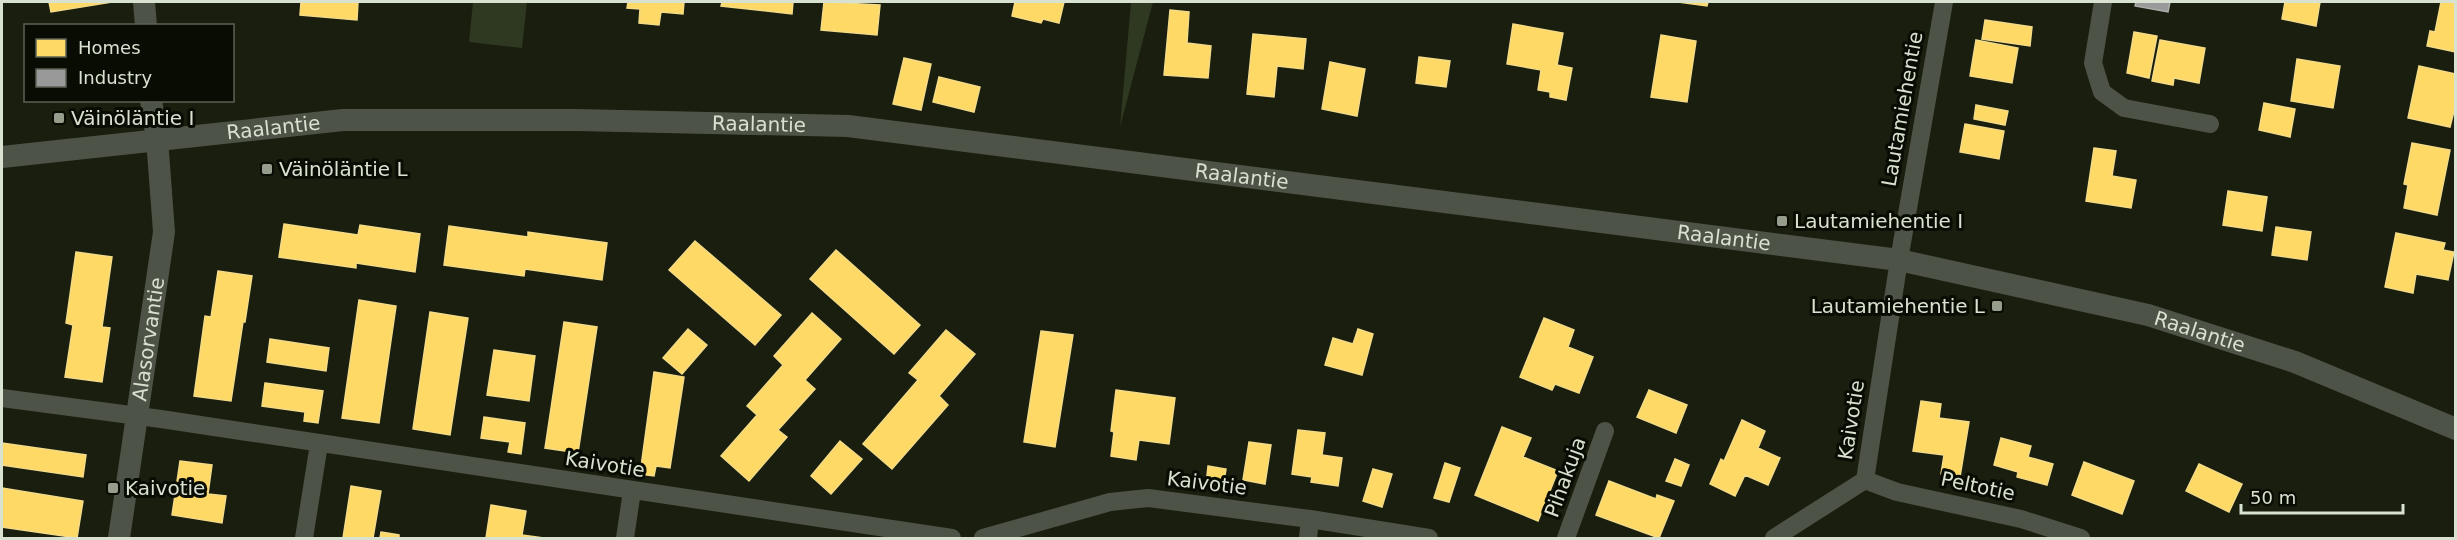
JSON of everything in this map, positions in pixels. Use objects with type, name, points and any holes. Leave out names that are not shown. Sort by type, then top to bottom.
[{"type":"street","points":[[144,2],[146,24]]},
{"type":"street","name":"Lautamiehentie","points":[[1899,260],[1944,2]]},
{"type":"street","points":[[2103,2],[2093,63],[2102,92],[2124,108],[2210,124]]},
{"type":"street","name":"Alasorvantie","points":[[119,538],[164,232],[157,139],[151,102]]},
{"type":"street","name":"Raalantie","points":[[2,157],[343,120],[577,120],[848,126],[1899,260],[2148,315],[2295,362],[2456,429]]},
{"type":"street","name":"Kaivotie","points":[[1774,538],[1865,480],[1899,260]]},
{"type":"street","name":"Kaivotie","points":[[2,398],[138,416],[952,538]]},
{"type":"street","name":"Pihakuja","points":[[1566,538],[1605,431]]},
{"type":"street","points":[[304,538],[319,444]]},
{"type":"street","name":"Peltotie","points":[[1865,480],[1897,492],[2021,519],[2082,538]]},
{"type":"street","points":[[625,538],[632,490]]},
{"type":"street","name":"Kaivotie","points":[[983,538],[1110,502],[1148,498],[1310,519],[1429,538]]},
{"type":"street","points":[[1308,538],[1310,519]]},
{"type":"green space","points":[[473,2],[527,2],[522,48],[469,42]]},
{"type":"green space","points":[[1131,2],[1153,2],[1120,127]]},
{"type":"building: Homes","points":[[49,2],[112,2],[51,12]]},
{"type":"building: Homes","points":[[301,2],[358,2],[357,20],[300,15]]},
{"type":"building: Homes","points":[[628,2],[684,2],[683,14],[661,12],[659,25],[639,23],[640,9],[627,8]]},
{"type":"building: Homes","points":[[722,2],[793,2],[792,14],[721,6]]},
{"type":"building: Homes","points":[[824,2],[880,5],[877,35],[821,30]]},
{"type":"building: Homes","points":[[1015,2],[1064,2],[1059,23],[1043,19],[1041,23],[1012,16]]},
{"type":"building: Homes","points":[[1678,2],[1708,2],[1707,6]]},
{"type":"building: Homes","points":[[2285,2],[2320,2],[2316,26],[2282,19]]},
{"type":"building: Homes","points":[[2441,2],[2456,2],[2456,52],[2427,46],[2430,31],[2435,32]]},
{"type":"building: Homes","points":[[1170,10],[1189,12],[1187,43],[1211,46],[1208,78],[1164,75]]},
{"type":"building: Homes","points":[[1985,20],[2032,27],[2030,46],[1982,39]]},
{"type":"building: Homes","points":[[1513,24],[1563,33],[1557,65],[1572,68],[1566,100],[1550,97],[1550,92],[1538,90],[1541,70],[1507,64]]},
{"type":"building: Homes","points":[[2134,32],[2157,36],[2149,78],[2127,73]]},
{"type":"building: Homes","points":[[1253,34],[1306,39],[1303,69],[1277,66],[1274,97],[1247,94]]},
{"type":"building: Homes","points":[[1661,35],[1696,41],[1687,102],[1651,97]]},
{"type":"building: Homes","points":[[1976,40],[2018,48],[2012,83],[1970,76]]},
{"type":"building: Homes","points":[[2160,40],[2205,48],[2199,83],[2174,78],[2173,85],[2152,81]]},
{"type":"building: Homes","points":[[1419,57],[1450,61],[1446,87],[1416,83]]},
{"type":"building: Homes","points":[[904,58],[931,64],[921,110],[893,104]]},
{"type":"building: Homes","points":[[2297,59],[2340,66],[2333,108],[2291,101]]},
{"type":"building: Homes","points":[[1330,62],[1365,69],[1357,116],[1322,109]]},
{"type":"building: Homes","points":[[2419,66],[2456,74],[2456,103],[2450,127],[2408,118]]},
{"type":"building: Homes","points":[[939,77],[980,87],[974,112],[933,102]]},
{"type":"building: Homes","points":[[2264,103],[2295,109],[2290,137],[2259,130]]},
{"type":"building: Homes","points":[[1976,105],[2008,111],[2005,125],[1974,119]]},
{"type":"building: Homes","points":[[1965,124],[2004,131],[1999,159],[1960,152]]},
{"type":"building: Homes","points":[[2412,143],[2450,150],[2437,215],[2404,208],[2408,185],[2404,184]]},
{"type":"building: Homes","points":[[2094,148],[2116,151],[2112,176],[2136,180],[2131,208],[2086,201]]},
{"type":"building: Homes","points":[[2228,191],[2267,197],[2262,231],[2223,225]]},
{"type":"building: Homes","points":[[284,224],[358,235],[360,225],[420,234],[415,272],[356,263],[356,268],[279,257]]},
{"type":"building: Homes","points":[[449,226],[528,237],[528,232],[607,243],[602,280],[525,269],[524,276],[444,265]]},
{"type":"building: Homes","points":[[2276,227],[2311,232],[2307,260],[2272,255]]},
{"type":"building: Homes","points":[[2396,233],[2445,243],[2443,250],[2454,252],[2448,280],[2416,274],[2413,293],[2385,287]]},
{"type":"building: Homes","points":[[695,241],[781,315],[755,345],[669,270]]},
{"type":"building: Homes","points":[[836,250],[920,325],[894,354],[810,279]]},
{"type":"building: Homes","points":[[76,252],[112,257],[102,327],[110,328],[102,382],[65,377],[73,325],[66,323]]},
{"type":"building: Homes","points":[[218,271],[252,276],[231,401],[194,396],[205,316],[211,317]]},
{"type":"building: Homes","points":[[359,300],[396,306],[379,423],[342,418]]},
{"type":"building: Homes","points":[[430,312],[468,318],[450,435],[413,429]]},
{"type":"building: Homes","points":[[812,313],[841,339],[805,380],[815,389],[778,430],[787,437],[749,481],[721,456],[757,415],[747,406],[783,365],[774,356]]},
{"type":"building: Homes","points":[[1544,318],[1574,330],[1568,347],[1593,357],[1579,393],[1555,384],[1552,390],[1520,377]]},
{"type":"building: Homes","points":[[564,322],[597,327],[578,453],[545,448]]},
{"type":"building: Homes","points":[[688,329],[707,345],[682,374],[663,358]]},
{"type":"building: Homes","points":[[1358,329],[1373,334],[1362,375],[1325,365],[1333,338],[1353,344]]},
{"type":"building: Homes","points":[[946,330],[975,354],[939,396],[948,405],[892,469],[863,444],[918,380],[909,373]]},
{"type":"building: Homes","points":[[1041,331],[1073,335],[1055,447],[1024,442]]},
{"type":"building: Homes","points":[[270,339],[329,348],[326,371],[267,362]]},
{"type":"building: Homes","points":[[494,350],[535,356],[529,401],[487,395]]},
{"type":"building: Homes","points":[[654,372],[684,377],[670,468],[656,466],[654,476],[640,474]]},
{"type":"building: Homes","points":[[265,383],[323,391],[318,423],[304,421],[305,412],[262,406]]},
{"type":"building: Homes","points":[[1116,390],[1175,398],[1169,444],[1139,440],[1136,460],[1111,456],[1114,432],[1111,431]]},
{"type":"building: Homes","points":[[1649,390],[1687,405],[1676,433],[1637,417]]},
{"type":"building: Homes","points":[[1921,401],[1941,404],[1939,418],[1969,422],[1960,477],[1941,474],[1944,455],[1913,451]]},
{"type":"building: Homes","points":[[484,417],[525,423],[521,454],[508,452],[510,442],[481,438]]},
{"type":"building: Homes","points":[[1742,420],[1765,431],[1758,448],[1780,458],[1768,485],[1745,475],[1735,496],[1710,484],[1721,459],[1724,461]]},
{"type":"building: Homes","points":[[1502,427],[1531,438],[1523,457],[1558,471],[1538,521],[1475,495]]},
{"type":"building: Homes","points":[[1298,430],[1325,433],[1322,455],[1342,458],[1338,486],[1311,482],[1312,477],[1292,474]]},
{"type":"building: Homes","points":[[2001,438],[2031,446],[2028,457],[2053,464],[2047,485],[2017,477],[2018,472],[1994,465]]},
{"type":"building: Homes","points":[[840,441],[862,459],[831,494],[811,476]]},
{"type":"building: Homes","points":[[1249,442],[1271,445],[1265,484],[1243,480]]},
{"type":"building: Homes","points":[[2,443],[86,455],[83,477],[2,465]]},
{"type":"building: Homes","points":[[1675,459],[1689,465],[1681,486],[1666,481]]},
{"type":"building: Homes","points":[[180,461],[212,465],[208,494],[226,496],[222,523],[172,515]]},
{"type":"building: Homes","points":[[2084,462],[2134,481],[2122,514],[2072,495]]},
{"type":"building: Homes","points":[[1445,463],[1460,468],[1449,502],[1434,498]]},
{"type":"building: Homes","points":[[2199,464],[2242,484],[2229,512],[2186,491]]},
{"type":"building: Homes","points":[[1208,466],[1226,469],[1223,487],[1206,485]]},
{"type":"building: Homes","points":[[1373,469],[1392,474],[1382,507],[1363,501]]},
{"type":"building: Homes","points":[[1609,481],[1656,499],[1657,495],[1674,501],[1659,538],[1596,515]]},
{"type":"building: Homes","points":[[351,486],[381,491],[373,538],[343,538]]},
{"type":"building: Homes","points":[[2,488],[83,501],[77,538],[2,527]]},
{"type":"building: Homes","points":[[491,505],[526,511],[522,535],[544,538],[486,538]]},
{"type":"building: Homes","points":[[381,532],[399,535],[399,538],[380,538]]},
{"type":"building: Industry","points":[[2136,2],[2170,2],[2168,12],[2135,6]]},
{"type":"place","name":"Väinöläntie I","points":[[59,118]]},
{"type":"place","name":"Väinöläntie L","points":[[267,169]]},
{"type":"place","name":"Lautamiehentie I","points":[[1782,221]]},
{"type":"place","name":"Lautamiehentie L","points":[[1997,306]]},
{"type":"place","name":"Kaivotie","points":[[113,488]]}]
